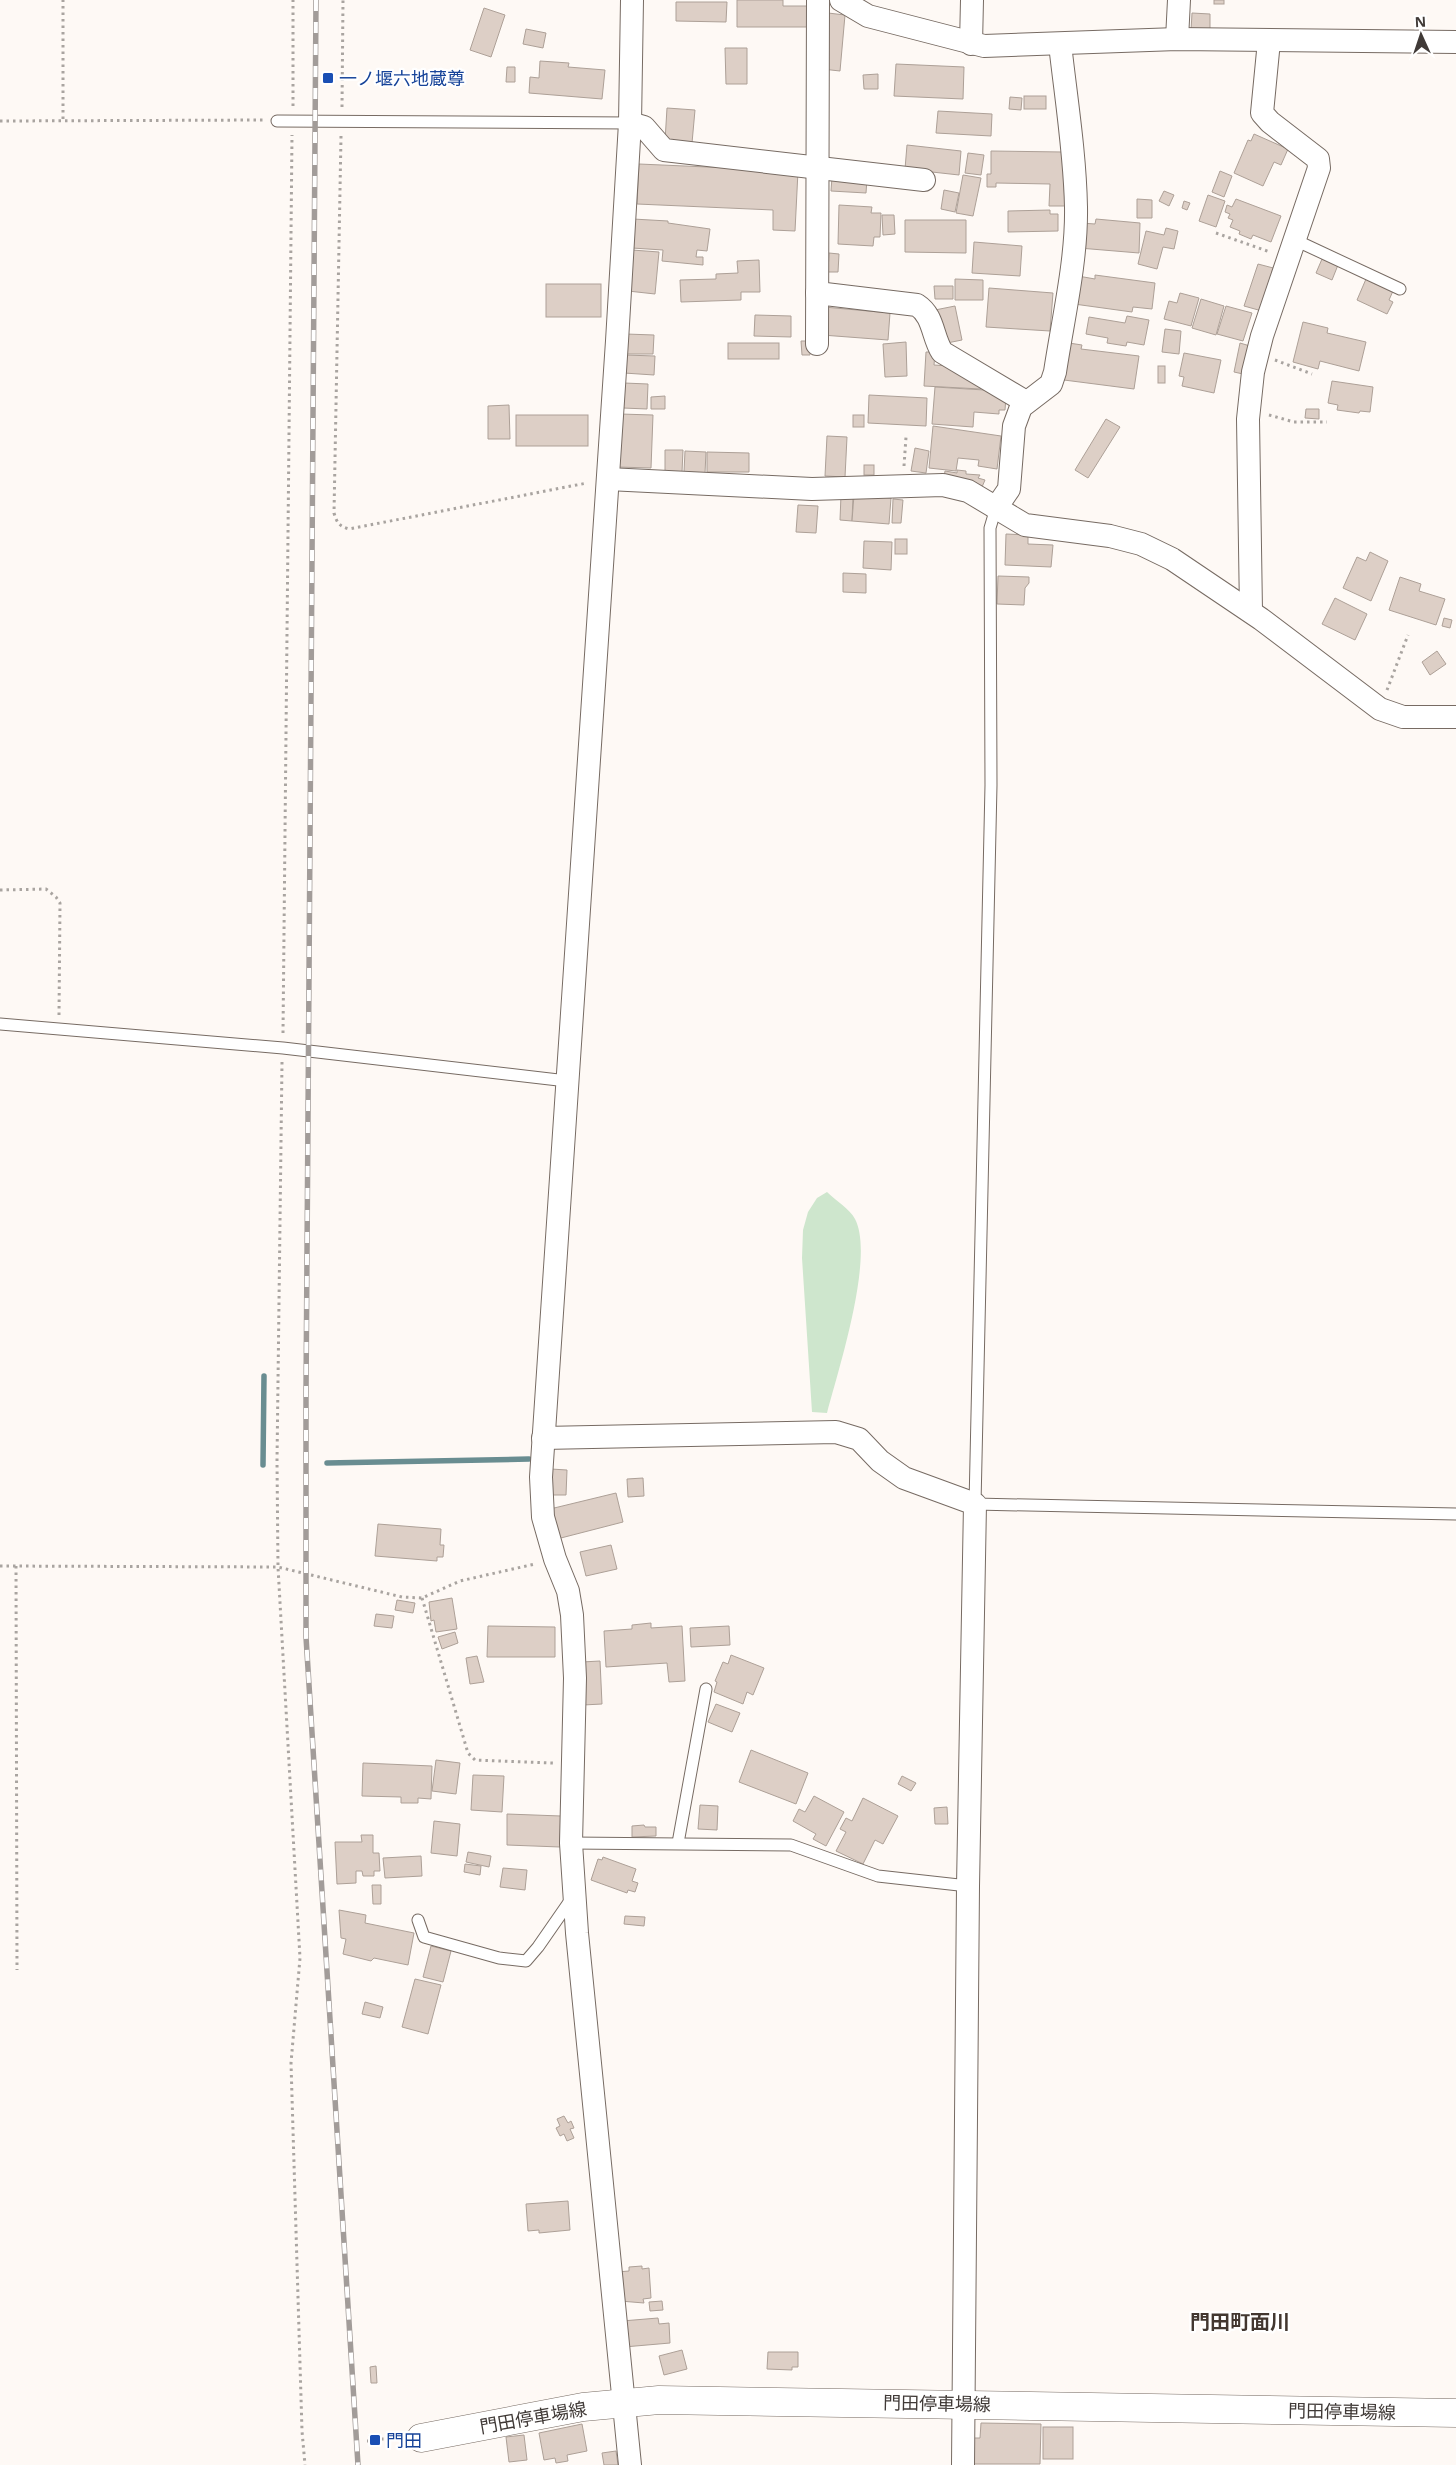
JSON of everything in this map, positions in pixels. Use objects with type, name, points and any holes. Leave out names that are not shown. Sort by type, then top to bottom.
[{"type":"main road","name":"門田停車場線","points":[[421,2438],[583,2407],[659,2400],[963,2403],[1456,2413]]},
{"type":"street","points":[[630,2465],[625,2402],[617,2354],[571,1843],[575,1678],[572,1615],[568,1591],[543,1517],[541,1478],[630,123],[632,0]]},
{"type":"street","points":[[817,344],[818,0]]},
{"type":"street","points":[[841,0],[868,16],[972,44],[1007,47],[1176,39],[1456,42]]},
{"type":"street","points":[[972,0],[972,44]]},
{"type":"street","points":[[1176,39],[1179,0]]},
{"type":"street","points":[[1250,611],[1249,409],[1253,372],[1319,168],[1318,158],[1270,122],[1262,113],[1269,41]]},
{"type":"street","points":[[996,508],[1009,489],[1014,426],[1021,407],[1051,384],[1055,372],[1073,245],[1076,208],[1074,167],[1060,44]]},
{"type":"street","points":[[630,123],[644,127],[664,150],[924,180]]},
{"type":"street","points":[[817,293],[917,305],[926,311],[932,324],[936,342],[942,352],[1026,402]]},
{"type":"street","points":[[608,479],[812,489],[902,484],[943,485],[968,491],[1025,524],[1110,536],[1141,544],[1172,559],[1250,611],[1380,709],[1403,717],[1456,717]]},
{"type":"street","points":[[543,1438],[836,1432],[859,1439],[880,1461],[904,1478],[975,1504],[968,1886],[962,2465]]},
{"type":"lane","points":[[277,120],[630,123]]},
{"type":"lane","points":[[1292,249],[1400,289]]},
{"type":"lane","points":[[996,508],[990,528],[991,785],[975,1504],[1456,1514]]},
{"type":"lane","points":[[0,1024],[283,1048],[567,1081]]},
{"type":"lane","points":[[678,1843],[706,1689]]},
{"type":"lane","points":[[571,1843],[791,1845],[878,1876],[968,1886]]},
{"type":"lane","points":[[418,1920],[424,1937],[500,1958],[526,1961],[575,1894]]},
{"type":"path","points":[[63,0],[63,119]]},
{"type":"path","points":[[293,0],[277,1461],[278,1566],[300,1958],[291,2063],[302,2431],[305,2465]]},
{"type":"path","points":[[343,0],[334,513],[337,522],[341,527],[349,530],[608,479]]},
{"type":"path","points":[[0,121],[63,119],[277,120]]},
{"type":"path","points":[[1216,233],[1292,249]]},
{"type":"path","points":[[1258,354],[1312,374]]},
{"type":"path","points":[[1249,409],[1294,422],[1327,422]]},
{"type":"path","points":[[902,484],[906,437]]},
{"type":"path","points":[[1380,709],[1408,635]]},
{"type":"path","points":[[0,890],[46,888],[60,903],[58,1028]]},
{"type":"path","points":[[0,1566],[278,1566],[402,1597],[422,1598],[460,1581],[556,1559]]},
{"type":"path","points":[[16,1566],[17,1970]]},
{"type":"path","points":[[422,1598],[468,1753],[475,1760],[573,1764]]},
{"type":"green space","points":[[827,1192],[853,1215],[860,1237],[861,1259],[853,1314],[827,1413],[812,1412],[802,1258],[803,1230],[808,1212],[817,1198]]},
{"type":"building","points":[[737,0],[783,0],[783,6],[812,6],[812,27],[737,27]]},
{"type":"building","points":[[1214,0],[1224,0],[1224,4],[1214,4]]},
{"type":"building","points":[[676,2],[727,2],[726,22],[676,21]]},
{"type":"building","points":[[484,8],[505,15],[491,57],[470,50]]},
{"type":"building","points":[[828,13],[845,15],[840,71],[822,69]]},
{"type":"building","points":[[1192,13],[1210,14],[1210,32],[1191,31]]},
{"type":"building","points":[[526,29],[546,33],[543,48],[523,44]]},
{"type":"building","points":[[725,48],[747,48],[747,84],[726,84]]},
{"type":"building","points":[[540,61],[569,63],[568,67],[605,70],[602,99],[529,93],[530,77],[539,78]]},
{"type":"building","points":[[896,64],[964,67],[963,99],[894,96]]},
{"type":"building","points":[[507,67],[515,67],[515,82],[506,82]]},
{"type":"building","points":[[878,74],[878,89],[864,89],[863,75]]},
{"type":"building","points":[[1024,96],[1046,96],[1046,109],[1024,109]]},
{"type":"building","points":[[1010,97],[1022,98],[1021,110],[1009,109]]},
{"type":"building","points":[[667,108],[695,110],[692,143],[665,141]]},
{"type":"building","points":[[938,111],[992,114],[991,136],[936,133]]},
{"type":"building","points":[[1254,134],[1288,149],[1281,165],[1274,162],[1263,186],[1234,173],[1248,140],[1251,141]]},
{"type":"building","points":[[907,145],[961,151],[959,175],[905,169]]},
{"type":"building","points":[[991,151],[1063,152],[1065,206],[1049,206],[1050,184],[996,183],[996,187],[987,187],[987,174],[991,174]]},
{"type":"building","points":[[968,153],[984,155],[981,175],[965,173]]},
{"type":"building","points":[[639,164],[798,171],[795,231],[773,230],[773,210],[637,204]]},
{"type":"building","points":[[1220,171],[1232,176],[1224,197],[1212,192]]},
{"type":"building","points":[[963,175],[981,178],[973,216],[956,213]]},
{"type":"building","points":[[832,177],[867,179],[866,193],[831,191]]},
{"type":"building","points":[[944,190],[959,193],[955,212],[941,209]]},
{"type":"building","points":[[1164,191],[1174,195],[1169,206],[1159,201]]},
{"type":"building","points":[[1208,195],[1225,201],[1216,227],[1199,221]]},
{"type":"building","points":[[1137,199],[1152,200],[1152,218],[1137,218]]},
{"type":"building","points":[[1236,199],[1281,216],[1271,242],[1253,235],[1251,239],[1239,234],[1240,231],[1230,227],[1233,220],[1228,218],[1230,214],[1225,212],[1227,205],[1232,207]]},
{"type":"building","points":[[1184,201],[1190,203],[1187,210],[1182,208]]},
{"type":"building","points":[[839,205],[872,207],[871,213],[881,213],[880,237],[874,237],[873,246],[838,244]]},
{"type":"building","points":[[1050,210],[1050,214],[1058,214],[1058,231],[1008,232],[1008,211]]},
{"type":"building","points":[[882,215],[894,215],[895,234],[883,235]]},
{"type":"building","points":[[633,219],[668,221],[668,223],[710,229],[707,251],[697,250],[696,257],[703,257],[703,265],[662,261],[663,250],[632,248]]},
{"type":"building","points":[[1096,219],[1140,223],[1139,253],[1079,248],[1081,223],[1095,224]]},
{"type":"building","points":[[905,220],[966,220],[966,253],[905,252]]},
{"type":"building","points":[[1166,228],[1178,231],[1174,249],[1163,247],[1157,269],[1138,264],[1146,231],[1164,235]]},
{"type":"building","points":[[974,242],[1022,246],[1020,276],[972,273]]},
{"type":"building","points":[[632,250],[659,252],[655,294],[628,291]]},
{"type":"building","points":[[829,253],[839,254],[838,272],[828,272]]},
{"type":"building","points":[[1322,259],[1338,265],[1332,280],[1316,273]]},
{"type":"building","points":[[759,260],[760,292],[741,292],[741,300],[681,302],[680,280],[716,279],[716,274],[738,273],[737,261]]},
{"type":"building","points":[[1258,264],[1277,269],[1262,311],[1244,306]]},
{"type":"building","points":[[1095,275],[1155,283],[1152,309],[1133,307],[1132,312],[1074,304],[1078,276],[1095,279]]},
{"type":"building","points":[[955,279],[983,280],[983,300],[955,300]]},
{"type":"building","points":[[1366,279],[1393,291],[1389,300],[1393,302],[1387,314],[1357,300]]},
{"type":"building","points":[[546,284],[601,284],[601,317],[546,317]]},
{"type":"building","points":[[934,286],[953,286],[953,299],[935,299]]},
{"type":"building","points":[[989,288],[1053,293],[1050,331],[986,327]]},
{"type":"building","points":[[1180,293],[1199,298],[1191,326],[1164,319],[1169,301],[1177,303]]},
{"type":"building","points":[[1201,299],[1224,306],[1216,335],[1192,328]]},
{"type":"building","points":[[955,306],[962,340],[942,344],[935,310]]},
{"type":"building","points":[[1226,306],[1252,313],[1243,341],[1217,334]]},
{"type":"building","points":[[824,307],[890,313],[888,340],[822,335]]},
{"type":"building","points":[[755,315],[791,316],[791,337],[754,336]]},
{"type":"building","points":[[1127,316],[1149,320],[1144,345],[1127,342],[1126,346],[1107,343],[1108,338],[1086,334],[1089,317],[1125,323]]},
{"type":"building","points":[[1303,322],[1328,328],[1327,333],[1366,342],[1359,371],[1320,361],[1318,369],[1293,362]]},
{"type":"building","points":[[1165,329],[1181,331],[1179,354],[1162,352]]},
{"type":"building","points":[[626,334],[654,335],[653,354],[625,354]]},
{"type":"building","points":[[801,341],[810,341],[810,355],[802,355]]},
{"type":"building","points":[[906,342],[907,376],[885,377],[883,344]]},
{"type":"building","points":[[728,343],[779,343],[779,359],[728,359]]},
{"type":"building","points":[[1069,343],[1082,345],[1081,349],[1139,356],[1134,389],[1064,380]]},
{"type":"building","points":[[1240,343],[1250,346],[1243,374],[1234,372]]},
{"type":"building","points":[[926,352],[935,352],[934,365],[950,366],[981,380],[981,389],[924,386]]},
{"type":"building","points":[[1184,353],[1221,360],[1214,393],[1182,386],[1184,377],[1179,376]]},
{"type":"building","points":[[625,355],[655,356],[654,375],[624,373]]},
{"type":"building","points":[[1158,366],[1165,366],[1165,383],[1158,383]]},
{"type":"building","points":[[1332,381],[1373,387],[1370,412],[1360,411],[1359,413],[1337,410],[1338,405],[1328,403]]},
{"type":"building","points":[[624,383],[648,384],[647,409],[623,408]]},
{"type":"building","points":[[935,387],[1001,391],[1006,397],[1005,410],[999,410],[999,414],[974,412],[973,427],[932,424]]},
{"type":"building","points":[[869,395],[927,398],[926,426],[868,423]]},
{"type":"building","points":[[665,396],[665,409],[651,409],[651,397]]},
{"type":"building","points":[[509,405],[510,439],[488,439],[488,406]]},
{"type":"building","points":[[1306,409],[1319,409],[1319,419],[1305,418]]},
{"type":"building","points":[[620,414],[653,415],[651,468],[617,467]]},
{"type":"building","points":[[516,415],[588,415],[588,446],[516,446]]},
{"type":"building","points":[[853,415],[864,415],[864,427],[853,427]]},
{"type":"building","points":[[1106,419],[1120,427],[1088,478],[1075,470]]},
{"type":"building","points":[[933,426],[1001,436],[997,469],[978,466],[979,460],[958,458],[956,471],[929,468]]},
{"type":"building","points":[[827,436],[847,437],[845,477],[825,476]]},
{"type":"building","points":[[915,448],[929,451],[926,473],[911,471]]},
{"type":"building","points":[[665,450],[683,450],[682,472],[665,471]]},
{"type":"building","points":[[685,451],[706,452],[705,473],[684,472]]},
{"type":"building","points":[[707,452],[749,453],[749,472],[707,472]]},
{"type":"building","points":[[864,465],[874,465],[874,475],[864,475]]},
{"type":"building","points":[[957,470],[966,471],[966,474],[980,475],[978,478],[985,480],[982,487],[944,477],[945,471],[957,473]]},
{"type":"building","points":[[841,495],[853,496],[852,521],[840,520]]},
{"type":"building","points":[[854,495],[891,498],[889,524],[852,521]]},
{"type":"building","points":[[893,499],[903,500],[901,523],[892,523]]},
{"type":"building","points":[[798,505],[818,506],[816,533],[796,532]]},
{"type":"building","points":[[1006,534],[1028,535],[1028,544],[1053,545],[1051,567],[1005,565]]},
{"type":"building","points":[[895,539],[907,539],[907,554],[895,554]]},
{"type":"building","points":[[864,541],[892,542],[891,570],[863,568]]},
{"type":"building","points":[[1370,552],[1388,561],[1371,601],[1343,588],[1357,557],[1366,561]]},
{"type":"building","points":[[843,573],[866,574],[866,593],[843,592]]},
{"type":"building","points":[[998,576],[1029,577],[1029,583],[1025,588],[1024,605],[997,604]]},
{"type":"building","points":[[1400,577],[1421,584],[1419,591],[1445,599],[1436,625],[1389,610]]},
{"type":"building","points":[[1335,598],[1367,614],[1355,640],[1322,624]]},
{"type":"building","points":[[1444,618],[1452,620],[1450,628],[1442,626]]},
{"type":"building","points":[[1437,651],[1446,664],[1430,675],[1422,662]]},
{"type":"building","points":[[551,1469],[567,1470],[566,1495],[550,1495]]},
{"type":"building","points":[[643,1478],[644,1496],[628,1497],[627,1479]]},
{"type":"building","points":[[616,1493],[623,1522],[557,1539],[550,1509]]},
{"type":"building","points":[[378,1524],[441,1529],[440,1545],[444,1545],[443,1557],[437,1557],[437,1561],[375,1556]]},
{"type":"building","points":[[611,1545],[617,1569],[586,1576],[580,1552]]},
{"type":"building","points":[[452,1598],[457,1629],[436,1632],[434,1620],[431,1621],[429,1602]]},
{"type":"building","points":[[397,1600],[415,1603],[413,1613],[395,1610]]},
{"type":"building","points":[[376,1614],[394,1616],[392,1628],[374,1626]]},
{"type":"building","points":[[651,1623],[651,1628],[682,1626],[685,1681],[669,1682],[667,1663],[606,1667],[604,1631],[632,1629],[632,1625]]},
{"type":"building","points":[[488,1626],[555,1627],[555,1657],[487,1657]]},
{"type":"building","points":[[729,1626],[730,1645],[691,1647],[690,1628]]},
{"type":"building","points":[[455,1632],[458,1643],[442,1649],[438,1637]]},
{"type":"building","points":[[731,1655],[764,1668],[753,1695],[747,1692],[743,1704],[714,1692],[717,1682],[715,1681],[723,1662],[728,1664]]},
{"type":"building","points":[[477,1656],[484,1682],[470,1684],[466,1658]]},
{"type":"building","points":[[600,1661],[602,1704],[583,1705],[582,1662]]},
{"type":"building","points":[[716,1704],[740,1713],[732,1732],[708,1722]]},
{"type":"building","points":[[751,1750],[808,1773],[796,1804],[739,1782]]},
{"type":"building","points":[[436,1760],[460,1763],[456,1794],[432,1791]]},
{"type":"building","points":[[363,1763],[432,1766],[431,1799],[418,1798],[418,1803],[401,1803],[401,1797],[362,1796]]},
{"type":"building","points":[[473,1775],[504,1776],[502,1812],[471,1810]]},
{"type":"building","points":[[902,1776],[916,1783],[911,1791],[898,1784]]},
{"type":"building","points":[[814,1796],[844,1812],[826,1846],[813,1839],[816,1834],[793,1821],[799,1809],[805,1812]]},
{"type":"building","points":[[863,1798],[898,1816],[883,1844],[875,1840],[863,1864],[836,1851],[846,1832],[840,1829],[846,1818],[852,1821]]},
{"type":"building","points":[[700,1805],[718,1806],[717,1830],[698,1829]]},
{"type":"building","points":[[947,1807],[948,1824],[935,1824],[934,1808]]},
{"type":"building","points":[[507,1814],[561,1816],[560,1847],[507,1845]]},
{"type":"building","points":[[434,1821],[460,1824],[457,1856],[431,1853]]},
{"type":"building","points":[[644,1825],[645,1827],[656,1827],[656,1836],[632,1837],[632,1826]]},
{"type":"building","points":[[361,1835],[373,1835],[373,1853],[379,1853],[380,1871],[374,1871],[374,1876],[363,1876],[362,1871],[356,1871],[356,1883],[337,1884],[335,1842],[362,1842]]},
{"type":"building","points":[[468,1852],[491,1856],[489,1867],[466,1862]]},
{"type":"building","points":[[421,1856],[422,1876],[385,1878],[383,1858]]},
{"type":"building","points":[[603,1857],[636,1869],[632,1881],[638,1883],[635,1892],[628,1890],[627,1893],[591,1880],[598,1859],[602,1860]]},
{"type":"building","points":[[465,1864],[481,1866],[480,1875],[464,1872]]},
{"type":"building","points":[[503,1868],[527,1870],[525,1890],[500,1887]]},
{"type":"building","points":[[372,1885],[381,1885],[381,1904],[373,1904]]},
{"type":"building","points":[[339,1910],[366,1915],[365,1923],[414,1933],[408,1965],[374,1958],[371,1961],[343,1954],[346,1939],[341,1938]]},
{"type":"building","points":[[625,1916],[645,1917],[644,1926],[624,1924]]},
{"type":"building","points":[[431,1946],[451,1951],[443,1982],[423,1977]]},
{"type":"building","points":[[415,1979],[441,1985],[428,2034],[402,2027]]},
{"type":"building","points":[[365,2002],[383,2007],[380,2018],[362,2014]]},
{"type":"building","points":[[564,2116],[568,2123],[571,2121],[574,2128],[570,2129],[574,2138],[567,2141],[564,2134],[560,2136],[556,2128],[560,2126],[557,2119]]},
{"type":"building","points":[[568,2201],[570,2230],[539,2233],[539,2230],[528,2231],[526,2204]]},
{"type":"building","points":[[642,2266],[642,2269],[649,2268],[651,2298],[643,2299],[644,2303],[620,2301],[617,2272],[629,2271],[629,2267]]},
{"type":"building","points":[[662,2301],[663,2310],[650,2311],[649,2302]]},
{"type":"building","points":[[658,2318],[659,2324],[669,2323],[670,2343],[624,2347],[622,2321]]},
{"type":"building","points":[[682,2350],[687,2369],[664,2375],[659,2356]]},
{"type":"building","points":[[768,2352],[798,2352],[798,2367],[792,2367],[792,2370],[767,2369]]},
{"type":"building","points":[[376,2366],[377,2383],[371,2383],[370,2367]]},
{"type":"building","points":[[981,2423],[1041,2424],[1040,2464],[973,2464],[973,2438],[980,2438]]},
{"type":"building","points":[[582,2424],[587,2451],[567,2455],[568,2461],[556,2463],[555,2458],[544,2460],[539,2433]]},
{"type":"building","points":[[1043,2427],[1073,2427],[1073,2459],[1043,2459]]},
{"type":"building","points":[[380,2434],[381,2444],[370,2445],[369,2435]]},
{"type":"building","points":[[524,2435],[527,2460],[509,2462],[506,2437]]},
{"type":"building","points":[[616,2451],[618,2465],[604,2465],[602,2453]]},
{"type":"waterway","points":[[263,1465],[264,1376]]},
{"type":"waterway","points":[[327,1463],[529,1459]]},
{"type":"railway","points":[[316,0],[306,1637],[358,2465]]},
{"type":"place","name":"一ノ堰六地蔵尊","points":[[328,78]]},
{"type":"place","name":"門田","points":[[375,2440]]},
{"type":"district","name":"門田町面川","points":[[1240,2321]]}]
